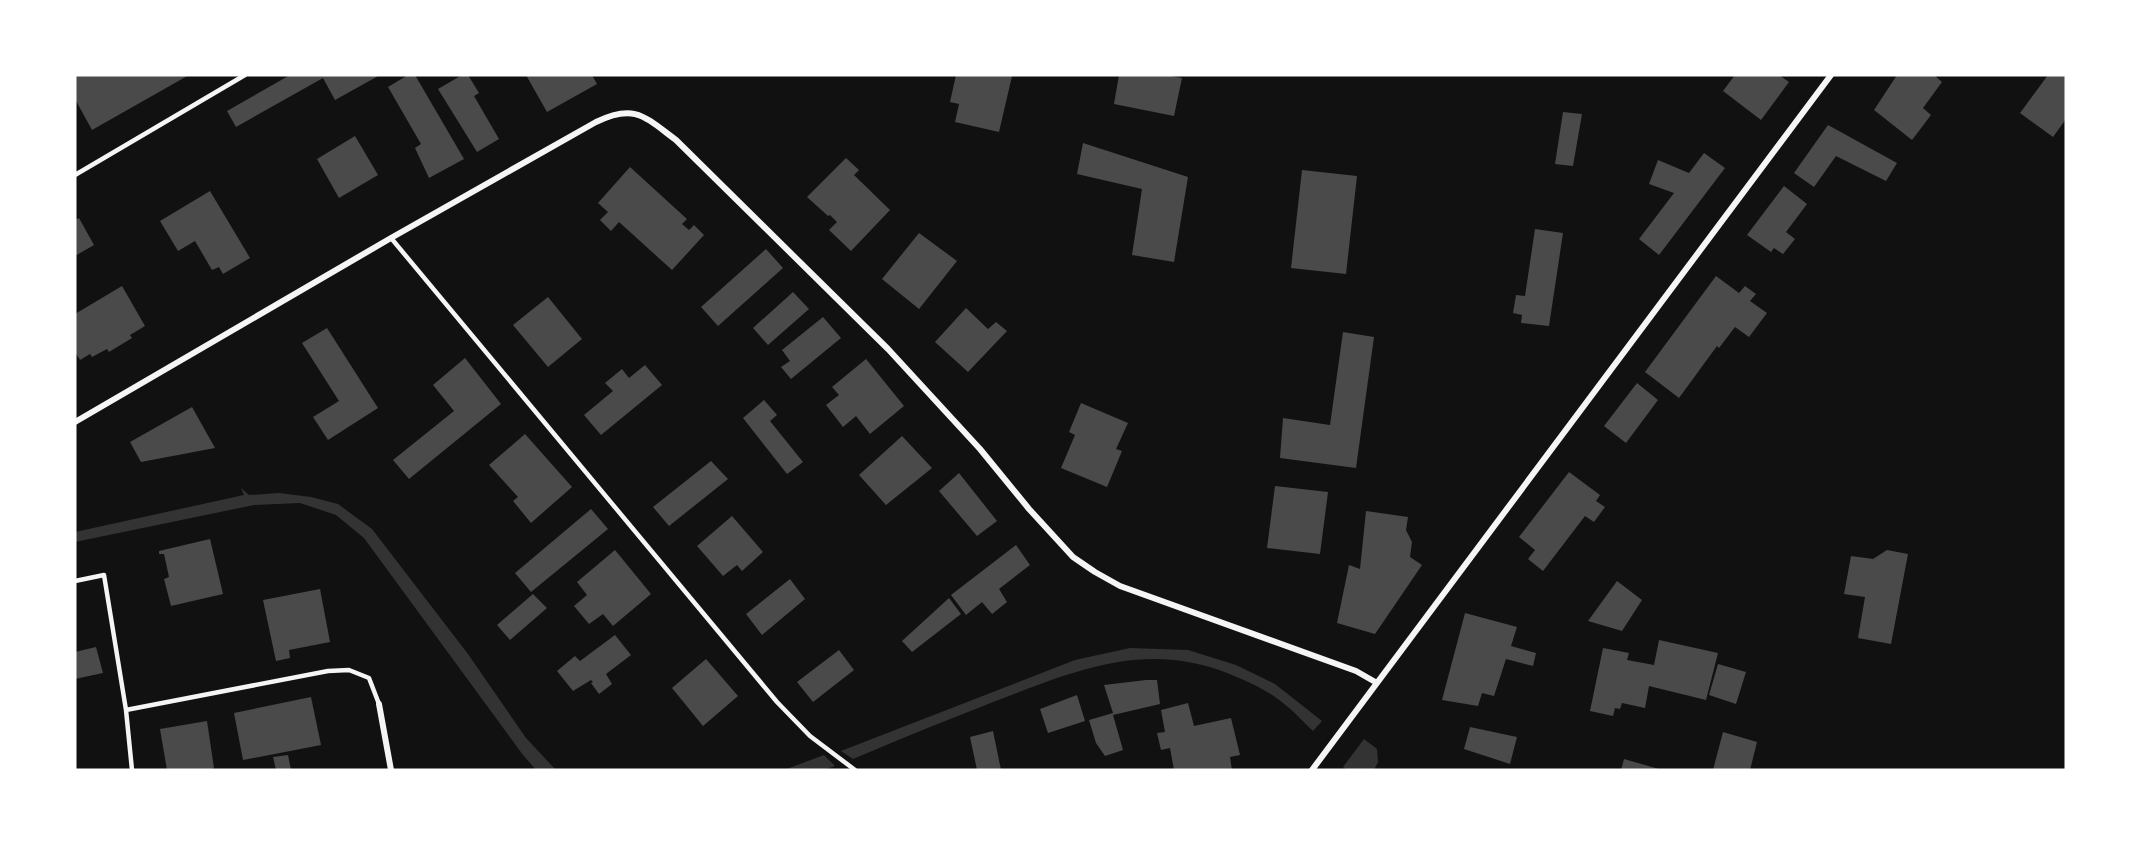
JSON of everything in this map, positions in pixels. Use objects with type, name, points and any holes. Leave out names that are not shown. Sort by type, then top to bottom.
[{"type":"street","points":[[1312,770],[1831,75]]},
{"type":"street","points":[[75,422],[391,238],[615,113],[629,112],[648,119],[676,140],[888,349],[980,448],[1029,509],[1073,557],[1120,586],[1356,671],[1377,683]]},
{"type":"street","points":[[379,704],[391,770]]},
{"type":"lane","points":[[75,175],[245,75]]},
{"type":"lane","points":[[391,238],[777,702],[810,736],[855,770]]},
{"type":"lane","points":[[75,581],[104,575],[126,710],[132,770]]},
{"type":"lane","points":[[126,710],[327,671],[349,670],[369,678],[379,704]]},
{"type":"shaded area","points":[[241,488],[249,495],[279,493],[311,497],[338,504],[372,529],[468,654],[526,738],[556,770],[536,770],[523,755],[364,538],[336,515],[300,503],[254,505],[75,542],[75,532],[244,495]]},
{"type":"shaded area","points":[[1130,648],[1188,650],[1236,665],[1275,684],[1322,721],[1313,731],[1287,706],[1268,692],[1207,666],[1177,660],[1148,659],[1090,668],[1061,677],[964,713],[853,759],[841,751],[1075,660]]},
{"type":"shaded area","points":[[1364,739],[1377,749],[1378,762],[1374,770],[1347,770],[1343,767]]},
{"type":"shaded area","points":[[824,755],[835,766],[823,770],[784,770]]},
{"type":"building","points":[[75,75],[189,75],[92,130],[75,99]]},
{"type":"building","points":[[290,75],[380,75],[335,100],[323,78],[236,127],[227,111]]},
{"type":"building","points":[[408,75],[415,75],[464,159],[429,178],[415,148],[421,144],[388,87]]},
{"type":"building","points":[[462,75],[468,75],[479,93],[474,96],[499,139],[477,152],[438,89]]},
{"type":"building","points":[[526,75],[592,75],[597,84],[547,112]]},
{"type":"building","points":[[956,75],[1012,76],[999,132],[955,122],[959,104],[950,102]]},
{"type":"building","points":[[1119,75],[1166,75],[1182,78],[1174,116],[1114,104]]},
{"type":"building","points":[[1735,75],[1779,75],[1789,82],[1761,120],[1723,91]]},
{"type":"building","points":[[1897,75],[1934,75],[1942,82],[1923,108],[1931,115],[1912,140],[1874,110]]},
{"type":"building","points":[[2048,75],[2066,75],[2066,119],[2053,137],[2020,113]]},
{"type":"building","points":[[1563,112],[1582,114],[1573,166],[1555,164]]},
{"type":"building","points":[[1828,125],[1897,163],[1886,181],[1836,156],[1814,187],[1794,173]]},
{"type":"building","points":[[355,136],[378,175],[339,198],[317,159]]},
{"type":"building","points":[[1083,143],[1188,177],[1174,262],[1132,255],[1142,189],[1077,174]]},
{"type":"building","points":[[1704,153],[1725,168],[1659,255],[1639,239],[1674,193],[1649,184],[1658,160],[1689,173]]},
{"type":"building","points":[[846,158],[859,170],[854,175],[890,210],[851,251],[829,230],[837,222],[807,197]]},
{"type":"building","points":[[630,167],[687,219],[682,224],[689,230],[694,225],[704,235],[672,270],[619,222],[611,231],[600,220],[608,212],[598,203]]},
{"type":"building","points":[[1302,170],[1357,176],[1346,274],[1291,268]]},
{"type":"building","points":[[1784,186],[1807,204],[1786,232],[1795,239],[1783,254],[1774,248],[1771,252],[1747,235]]},
{"type":"building","points":[[210,191],[250,258],[223,274],[219,267],[212,270],[195,241],[178,251],[160,221]]},
{"type":"building","points":[[79,218],[94,245],[75,256],[75,220]]},
{"type":"building","points":[[1535,229],[1563,233],[1549,326],[1521,323],[1522,315],[1513,313],[1516,295],[1525,296]]},
{"type":"building","points":[[919,233],[957,261],[919,309],[882,279]]},
{"type":"building","points":[[766,249],[783,268],[718,326],[701,307]]},
{"type":"building","points":[[1716,276],[1739,293],[1745,286],[1756,294],[1750,301],[1767,313],[1749,337],[1735,327],[1719,348],[1717,346],[1679,398],[1645,372]]},
{"type":"building","points":[[122,286],[145,326],[130,335],[132,338],[109,352],[107,349],[80,360],[75,352],[75,314]]},
{"type":"building","points":[[793,292],[809,309],[768,345],[753,328]]},
{"type":"building","points":[[548,297],[582,339],[548,367],[513,325]]},
{"type":"building","points":[[966,308],[988,329],[996,322],[1007,331],[968,372],[935,342]]},
{"type":"building","points":[[823,317],[841,338],[791,379],[781,367],[790,361],[782,350]]},
{"type":"building","points":[[327,328],[378,408],[328,440],[313,417],[339,401],[302,343]]},
{"type":"building","points":[[1343,332],[1374,337],[1356,468],[1280,458],[1283,418],[1330,425]]},
{"type":"building","points":[[465,358],[501,404],[409,479],[393,460],[454,411],[433,385]]},
{"type":"building","points":[[866,359],[904,406],[870,434],[856,416],[843,427],[826,405],[839,395],[832,387]]},
{"type":"building","points":[[645,365],[662,385],[601,435],[584,415],[613,391],[605,383],[622,369],[629,378]]},
{"type":"building","points":[[1637,383],[1658,400],[1626,443],[1604,426]]},
{"type":"building","points":[[764,400],[777,415],[770,421],[803,462],[787,474],[743,418]]},
{"type":"building","points":[[1081,403],[1128,423],[1116,449],[1122,451],[1107,487],[1061,468],[1075,435],[1069,432]]},
{"type":"building","points":[[192,407],[215,448],[141,462],[130,442]]},
{"type":"building","points":[[525,434],[572,487],[531,523],[513,501],[518,497],[489,465]]},
{"type":"building","points":[[902,436],[932,468],[886,505],[859,475]]},
{"type":"building","points":[[711,461],[728,479],[669,526],[653,507]]},
{"type":"building","points":[[1569,472],[1600,495],[1596,501],[1605,507],[1594,522],[1585,516],[1543,571],[1528,559],[1535,550],[1519,537]]},
{"type":"building","points":[[959,473],[997,521],[977,536],[939,491]]},
{"type":"building","points":[[1275,486],[1328,492],[1320,554],[1267,548]]},
{"type":"building","points":[[591,509],[608,529],[531,592],[515,573]]},
{"type":"building","points":[[1366,511],[1408,517],[1406,530],[1412,542],[1410,557],[1422,565],[1375,634],[1337,623],[1349,565],[1360,569]]},
{"type":"building","points":[[732,516],[763,552],[742,571],[737,565],[723,576],[697,546]]},
{"type":"building","points":[[210,539],[223,594],[171,606],[164,579],[169,577],[164,554],[159,554],[159,551]]},
{"type":"building","points":[[1016,545],[1030,565],[999,589],[1007,602],[992,614],[982,602],[966,615],[951,595]]},
{"type":"building","points":[[615,550],[651,594],[613,626],[603,614],[589,624],[574,606],[587,595],[577,582]]},
{"type":"building","points":[[1887,550],[1908,554],[1891,644],[1858,638],[1865,597],[1844,594],[1851,556],[1873,559]]},
{"type":"building","points":[[790,579],[805,599],[762,635],[746,614]]},
{"type":"building","points":[[1617,581],[1642,600],[1622,631],[1588,621]]},
{"type":"building","points":[[320,589],[330,642],[289,650],[290,658],[276,661],[263,600]]},
{"type":"building","points":[[533,594],[547,608],[510,640],[497,625]]},
{"type":"building","points":[[949,598],[961,614],[912,652],[902,641]]},
{"type":"building","points":[[1465,613],[1517,627],[1511,646],[1536,653],[1533,666],[1506,659],[1494,696],[1482,693],[1478,706],[1442,700]]},
{"type":"building","points":[[615,635],[631,655],[606,674],[612,684],[599,694],[591,680],[573,691],[557,671],[575,656],[580,661]]},
{"type":"building","points":[[1659,640],[1718,653],[1706,700],[1649,686],[1645,708],[1622,703],[1620,709],[1615,708],[1613,716],[1590,711],[1603,648],[1629,653],[1627,660],[1654,665]]},
{"type":"building","points":[[96,647],[103,673],[75,679],[75,652]]},
{"type":"building","points":[[839,650],[854,670],[813,702],[797,682]]},
{"type":"building","points":[[706,659],[738,696],[703,726],[672,688]]},
{"type":"building","points":[[1718,664],[1746,672],[1736,704],[1709,695]]},
{"type":"building","points":[[1157,680],[1160,704],[1113,715],[1123,750],[1105,756],[1096,743],[1089,720],[1113,713],[1104,685]]},
{"type":"building","points":[[1077,695],[1085,721],[1048,733],[1040,709]]},
{"type":"building","points":[[311,697],[321,745],[243,760],[234,713]]},
{"type":"building","points":[[1188,703],[1194,726],[1231,718],[1240,755],[1230,757],[1232,770],[1174,770],[1170,748],[1161,750],[1157,733],[1165,732],[1161,710]]},
{"type":"building","points":[[207,721],[214,768],[167,770],[160,729]]},
{"type":"building","points":[[1470,727],[1517,737],[1510,764],[1464,749]]},
{"type":"building","points":[[993,731],[1001,770],[977,770],[970,737]]},
{"type":"building","points":[[1723,732],[1757,742],[1750,770],[1713,770]]},
{"type":"building","points":[[288,755],[291,770],[276,770],[273,757]]},
{"type":"building","points":[[1624,759],[1659,769],[1621,770]]}]
